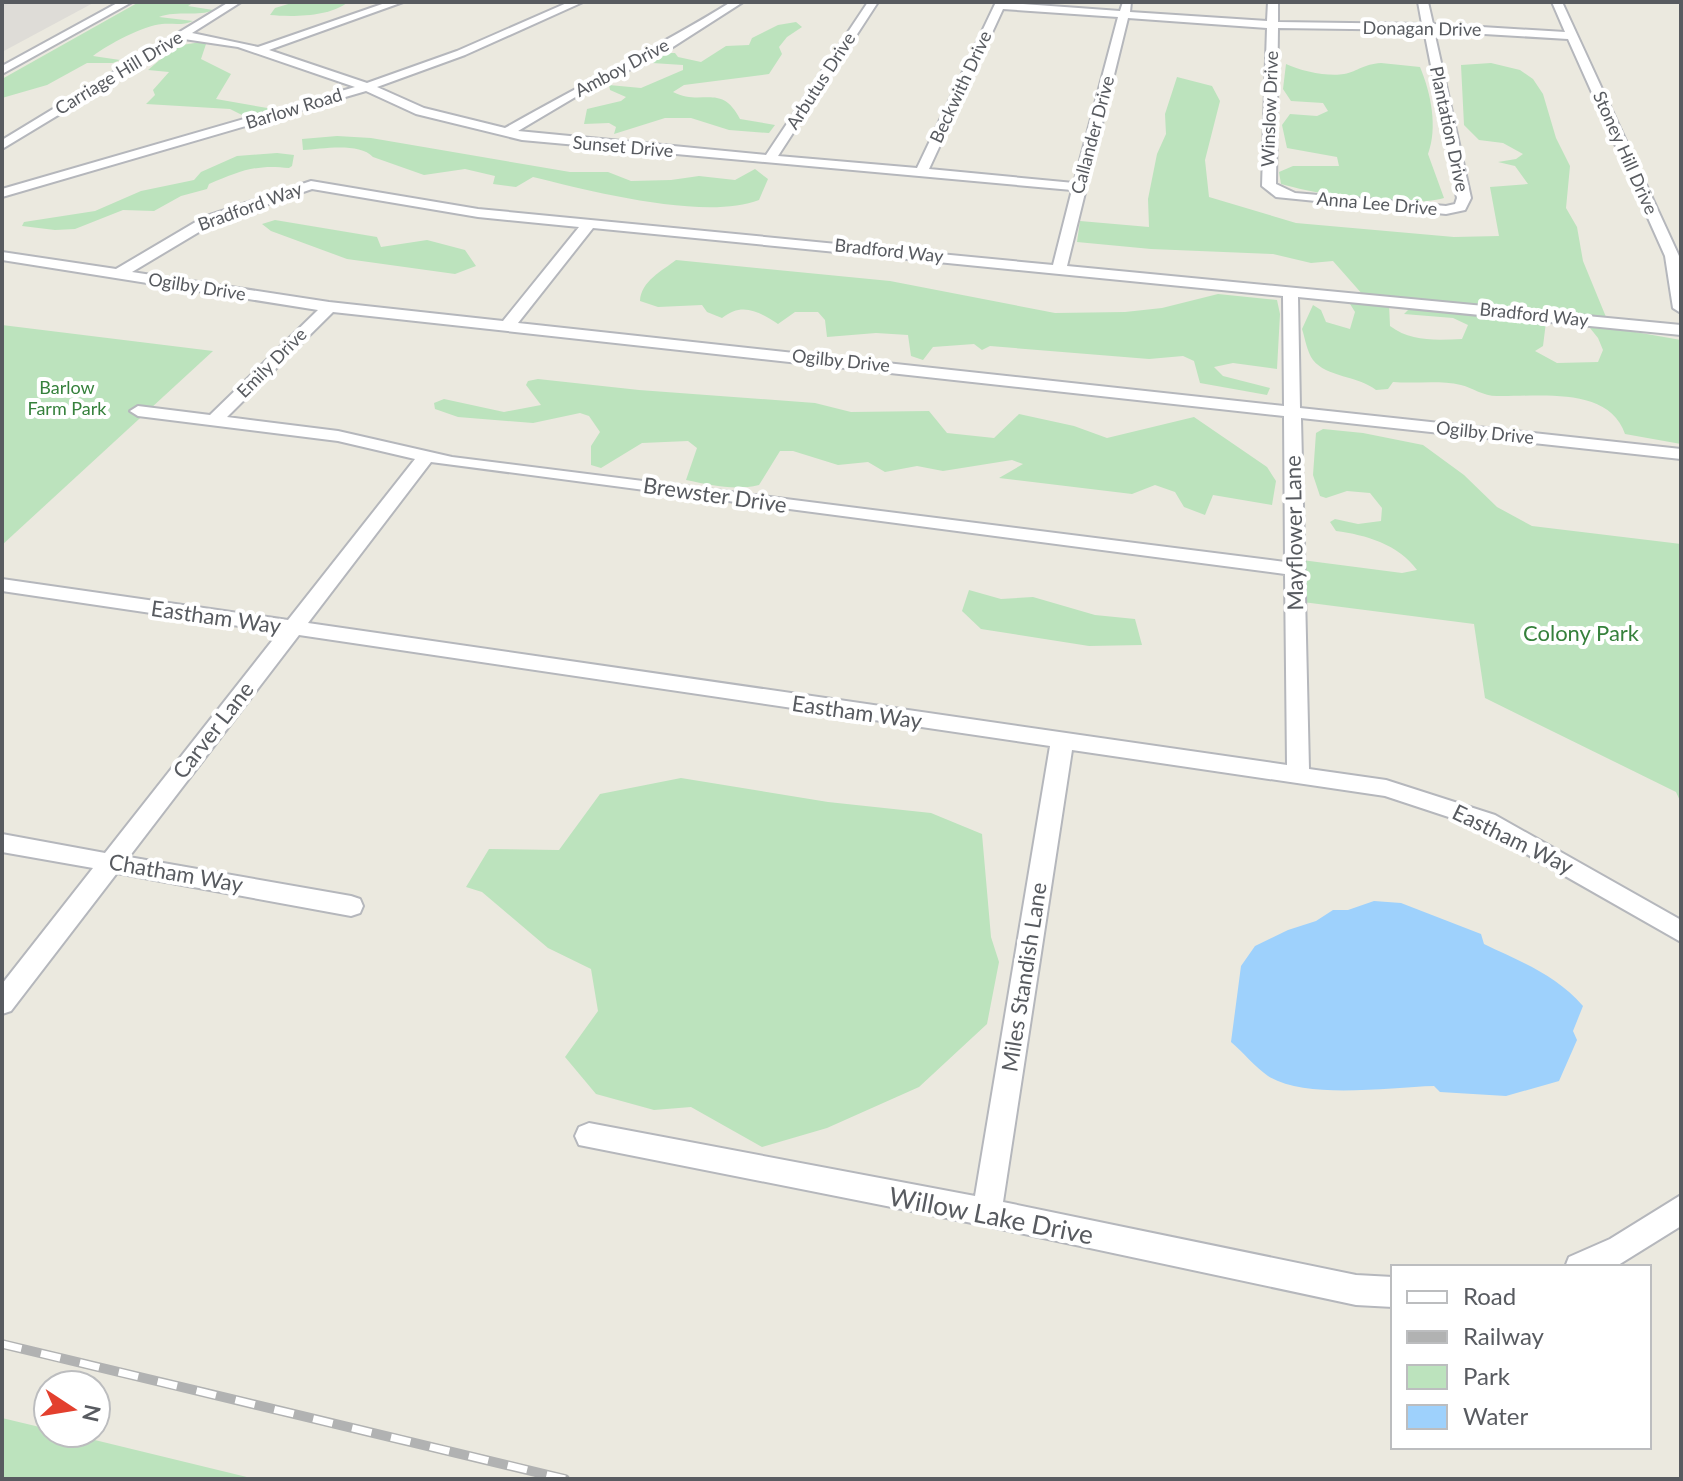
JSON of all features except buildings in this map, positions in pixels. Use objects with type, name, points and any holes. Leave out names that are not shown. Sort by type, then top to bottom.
[{"type":"street","points":[[2,61],[110,2]]},
{"type":"street","points":[[2,71],[127,2]]},
{"type":"street","name":"Carriage Hill Drive","points":[[2,145],[236,2]]},
{"type":"street","points":[[259,50],[398,2]]},
{"type":"street","name":"Barlow Road","points":[[6,188],[367,87],[461,53],[578,2]]},
{"type":"street","name":"Amboy Drive","points":[[506,133],[573,94],[661,50],[738,2]]},
{"type":"street","name":"Arbutus Drive","points":[[769,160],[873,2]]},
{"type":"street","name":"Winslow Drive","points":[[1273,2],[1268,180],[1274,191],[1295,197]]},
{"type":"street","name":"Plantation Drive","points":[[1423,2],[1464,198],[1460,207]]},
{"type":"street","name":"Stoney Hill Drive","points":[[1557,2],[1663,236],[1675,268],[1681,308]]},
{"type":"street","name":"Donagan Drive","points":[[1000,4],[1126,8],[1273,25],[1428,27],[1571,36]]},
{"type":"street","name":"Beckwith Drive","points":[[921,173],[1000,4]]},
{"type":"street","name":"Callander Drive","points":[[1059,268],[1126,8]]},
{"type":"street","points":[[78,20],[93,21]]},
{"type":"street","name":"Sunset Drive","points":[[182,35],[222,39],[259,50],[367,87],[420,111],[506,133],[571,142],[1079,187]]},
{"type":"street","name":"Bradford Way","points":[[118,274],[209,220],[311,185],[439,209],[1681,330]]},
{"type":"street","name":"Anna Lee Drive","points":[[1295,197],[1446,210],[1460,207]]},
{"type":"street","points":[[507,326],[589,224]]},
{"type":"street","points":[[1663,236],[1681,237]]},
{"type":"street","name":"Ogilby Drive","points":[[2,256],[329,307],[1681,454]]},
{"type":"street","name":"Mayflower Lane","points":[[1290,291],[1298,775]]},
{"type":"street","name":"Emily Drive","points":[[215,420],[329,307]]},
{"type":"street","name":"Brewster Drive","points":[[138,411],[338,436],[425,458],[1295,569]]},
{"type":"street","name":"Carver Lane","points":[[2,1003],[109,861],[425,458]]},
{"type":"street","name":"Eastham Way","points":[[2,585],[1407,793],[1487,821],[1681,932]]},
{"type":"street","name":"Miles Standish Lane","points":[[987,1212],[1062,743]]},
{"type":"street","name":"Chatham Way","points":[[2,843],[351,906]]},
{"type":"street","name":"Willow Lake Drive","points":[[589,1136],[987,1212],[1356,1290],[1391,1292]]},
{"type":"street","points":[[1586,1265],[1608,1257],[1645,1236],[1681,1209]]},
{"type":"shaded area","points":[[2,2],[95,2],[2,52]]},
{"type":"green space","points":[[139,2],[194,2],[188,6],[213,10],[159,17],[193,21],[154,25],[136,32],[93,56],[120,60],[87,63],[47,85],[2,98],[2,79]]},
{"type":"green space","points":[[295,2],[348,2],[321,13],[270,15],[275,8]]},
{"type":"green space","points":[[796,22],[802,27],[779,47],[782,54],[769,74],[684,85],[673,92],[726,101],[740,119],[775,125],[769,133],[729,130],[691,118],[665,118],[614,134],[616,127],[609,123],[584,124],[587,109],[626,97],[610,90],[609,85],[641,88],[683,70],[683,65],[652,63],[666,53],[701,62],[726,46],[749,45],[752,38],[778,25]]},
{"type":"green space","points":[[207,41],[201,59],[231,74],[216,99],[279,110],[263,117],[246,117],[230,109],[146,104],[155,95],[153,90],[169,72],[148,70],[176,46]]},
{"type":"green space","points":[[1381,63],[1420,67],[1432,110],[1433,133],[1428,154],[1444,198],[1386,201],[1339,196],[1281,184],[1279,172],[1293,166],[1339,166],[1337,157],[1287,148],[1282,125],[1290,114],[1317,116],[1328,111],[1323,103],[1291,101],[1283,89],[1286,64],[1315,73],[1338,75]]},
{"type":"green space","points":[[1491,63],[1520,70],[1533,79],[1543,94],[1556,138],[1570,166],[1566,208],[1577,227],[1583,261],[1606,317],[1363,295],[1333,261],[1311,263],[1273,254],[1151,249],[1077,242],[1080,221],[1149,227],[1148,199],[1157,154],[1166,134],[1165,114],[1177,77],[1212,86],[1220,101],[1205,160],[1209,197],[1296,223],[1454,237],[1499,236],[1490,187],[1528,184],[1515,166],[1498,162],[1516,159],[1523,154],[1503,143],[1479,140],[1464,125],[1461,65]]},
{"type":"green space","points":[[337,136],[371,138],[570,172],[608,172],[631,181],[699,176],[735,180],[755,169],[768,179],[759,200],[736,206],[679,206],[615,196],[533,177],[516,187],[493,184],[495,176],[465,169],[424,175],[359,149],[303,150],[302,139]]},
{"type":"green space","points":[[294,155],[292,166],[239,172],[154,211],[123,210],[75,229],[22,226],[24,222],[95,211],[141,191],[194,180],[201,172],[237,156]]},
{"type":"green space","points":[[275,220],[377,237],[381,247],[427,240],[465,250],[476,266],[455,274],[347,259],[271,231],[262,224]]},
{"type":"green space","points":[[676,260],[890,281],[1055,313],[1162,308],[1218,294],[1277,300],[1280,314],[1277,369],[1233,363],[1214,367],[1223,376],[1270,388],[1267,395],[1200,383],[1194,361],[1183,356],[1149,359],[990,346],[982,350],[974,344],[933,347],[923,360],[911,356],[908,335],[876,333],[827,337],[825,320],[818,312],[795,312],[778,324],[750,310],[736,310],[722,318],[707,312],[702,305],[658,307],[640,301],[648,282]]},
{"type":"green space","points":[[1347,299],[1389,304],[1390,326],[1406,335],[1424,339],[1462,339],[1468,325],[1453,318],[1404,314],[1409,309],[1546,322],[1543,346],[1535,351],[1557,363],[1598,362],[1603,350],[1590,328],[1601,326],[1681,340],[1681,444],[1625,434],[1617,418],[1604,408],[1570,397],[1492,396],[1461,385],[1444,383],[1393,382],[1388,389],[1376,390],[1326,370],[1311,357],[1302,329],[1313,305],[1321,310],[1326,322],[1350,329],[1355,312]]},
{"type":"green space","name":"Barlow Farm Park","points":[[2,325],[213,351],[2,545]]},
{"type":"green space","points":[[538,379],[815,403],[851,412],[929,411],[947,433],[994,438],[1019,414],[1074,426],[1107,438],[1194,417],[1267,467],[1276,481],[1272,505],[1213,495],[1205,515],[1184,507],[1175,492],[1155,485],[1132,494],[999,478],[1023,464],[1012,460],[943,471],[917,466],[885,472],[868,462],[838,465],[793,451],[780,451],[759,485],[722,487],[686,480],[697,448],[688,441],[642,443],[601,468],[591,465],[591,446],[600,432],[589,416],[580,413],[533,423],[458,417],[435,409],[434,403],[444,399],[504,412],[541,405],[526,385],[528,381]]},
{"type":"green space","name":"Colony Park","points":[[1323,429],[1423,445],[1464,475],[1497,507],[1532,526],[1681,544],[1681,803],[1676,792],[1485,698],[1474,624],[1295,601],[1294,559],[1402,573],[1417,570],[1391,547],[1370,538],[1336,531],[1330,522],[1335,519],[1358,524],[1381,521],[1382,508],[1370,493],[1347,491],[1326,498],[1320,496],[1313,475],[1316,433]]},
{"type":"green space","points":[[969,590],[1001,599],[1033,597],[1095,615],[1135,619],[1142,645],[1089,646],[981,629],[962,611]]},
{"type":"green space","points":[[681,778],[828,802],[931,813],[982,834],[991,937],[999,962],[987,1024],[919,1087],[827,1128],[762,1147],[691,1107],[654,1110],[596,1094],[565,1057],[598,1011],[591,969],[548,948],[482,892],[466,887],[489,849],[559,850],[600,794]]},
{"type":"green space","points":[[2,1418],[32,1425],[32,1449],[112,1449],[112,1444],[255,1479],[2,1479]]},
{"type":"water","points":[[1374,901],[1401,903],[1481,934],[1484,944],[1537,970],[1572,995],[1583,1006],[1573,1031],[1577,1040],[1559,1081],[1506,1096],[1440,1092],[1434,1086],[1349,1090],[1304,1088],[1268,1076],[1231,1042],[1241,966],[1255,946],[1316,921],[1333,910],[1348,910]]},
{"type":"railway","points":[[2,1344],[565,1479]]}]
